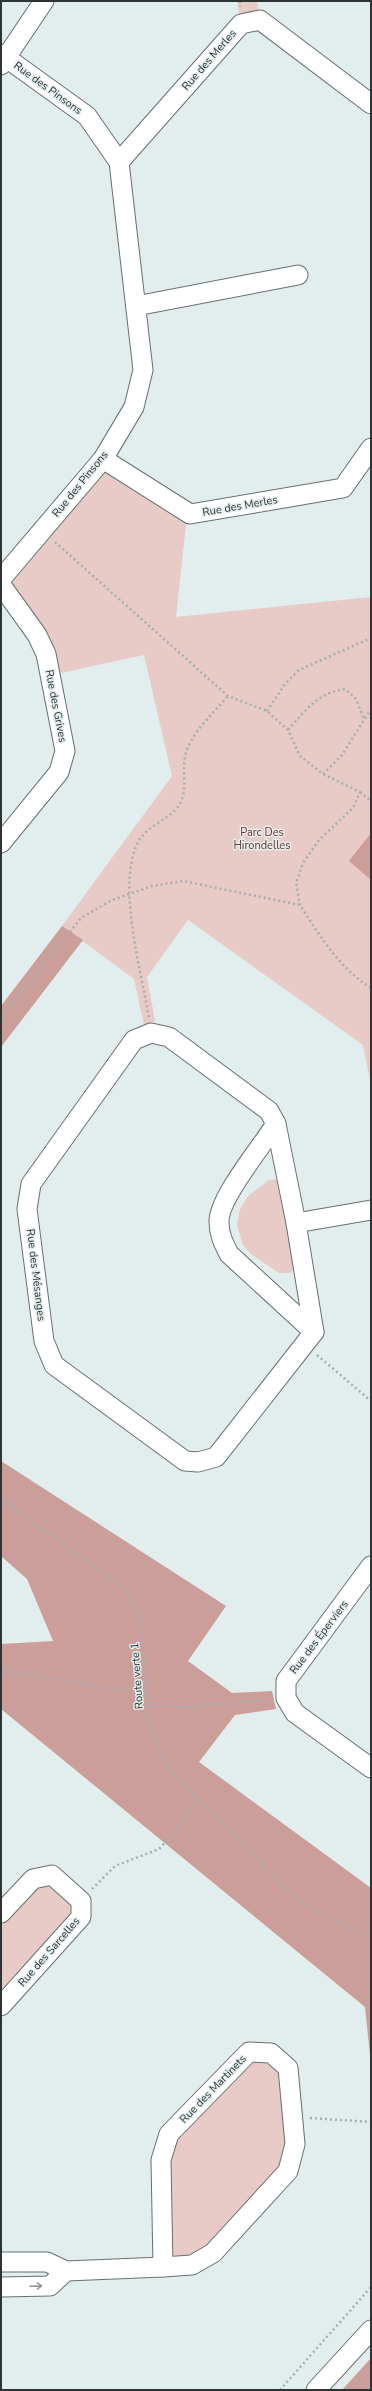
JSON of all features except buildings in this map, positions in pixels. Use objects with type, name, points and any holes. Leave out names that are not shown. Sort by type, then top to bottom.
[{"type":"street","points":[[3,59],[44,1]]},
{"type":"street","name":"Rue des Merles","points":[[119,162],[241,24],[260,20],[371,104]]},
{"type":"street","name":"Rue des Pinsons","points":[[1,579],[103,459],[134,407],[143,370],[119,162],[87,116],[3,59]]},
{"type":"street","points":[[136,306],[298,275]]},
{"type":"street","name":"Rue des Merles","points":[[103,459],[190,514],[343,488],[371,448]]},
{"type":"street","name":"Rue des Grives","points":[[1,584],[37,635],[46,654],[65,752],[59,772],[1,843]]},
{"type":"street","points":[[151,1033],[169,1037],[270,1111],[276,1124],[296,1223],[309,1338]]},
{"type":"street","name":"Rue des Mésanges","points":[[151,1033],[134,1040],[31,1184],[27,1209],[44,1341],[54,1366],[185,1461],[198,1462],[216,1457],[309,1338]]},
{"type":"street","points":[[276,1124],[222,1205],[219,1222],[221,1239],[229,1254],[309,1338]]},
{"type":"street","points":[[296,1223],[371,1210]]},
{"type":"street","name":"Rue des Éperviers","points":[[286,1698],[286,1681],[371,1566]]},
{"type":"street","points":[[286,1698],[295,1713],[371,1768]]},
{"type":"street","name":"Rue des Sarcelles","points":[[1,1913],[33,1879],[52,1875],[81,1901],[81,1917],[1,2006]]},
{"type":"street","name":"Rue des Martinets","points":[[1,2262],[47,2262],[66,2271],[163,2267],[192,2264],[213,2254],[288,2171],[296,2144],[288,2068],[271,2053],[248,2052],[170,2134],[161,2160],[163,2267]]},
{"type":"street","points":[[1,2287],[50,2286],[66,2271]]},
{"type":"street","points":[[316,2390],[371,2330]]},
{"type":"path","points":[[42,530],[228,696],[267,711],[288,730],[300,756],[323,774],[360,792],[371,801]]},
{"type":"path","points":[[267,711],[285,684],[299,670],[371,638]]},
{"type":"path","points":[[288,730],[316,699],[345,689],[356,699],[364,719]]},
{"type":"path","points":[[151,1033],[128,894],[132,856],[141,838],[179,805],[183,794],[185,757],[190,742],[228,696]]},
{"type":"path","points":[[323,774],[342,754],[371,709]]},
{"type":"path","points":[[360,792],[353,808],[319,840],[303,863],[296,883],[300,905],[329,949],[355,978],[371,988]]},
{"type":"path","points":[[1,1018],[81,918],[112,900],[152,886],[183,881],[300,905]]},
{"type":"path","points":[[309,1338],[371,1401]]},
{"type":"path","name":"Route verte 1","points":[[1,1499],[125,1588],[140,1614],[148,1694],[146,1706],[155,1741],[168,1767],[196,1798],[245,1844],[293,1896],[319,1914],[371,1936]]},
{"type":"path","points":[[1,1670],[148,1694]]},
{"type":"path","points":[[146,1706],[192,1707],[286,1698]]},
{"type":"path","points":[[81,1901],[115,1866],[159,1848],[178,1829],[196,1798]]},
{"type":"path","points":[[293,2117],[371,2122]]},
{"type":"path","points":[[280,2390],[371,2287]]},
{"type":"green space","points":[[237,1],[257,1],[260,20],[241,24]]},
{"type":"green space","name":"Parc Des Hirondelles","points":[[104,463],[187,516],[176,617],[371,597],[371,1085],[363,1045],[188,920],[147,977],[155,1021],[144,1025],[134,979],[62,926],[172,776],[144,655],[56,674],[50,638],[4,581]]},
{"type":"green space","points":[[280,1179],[299,1266],[290,1273],[279,1273],[252,1255],[243,1245],[237,1225],[240,1209],[248,1196],[269,1180]]},
{"type":"green space","points":[[52,1875],[81,1917],[1,2006],[1,1913]]},
{"type":"green space","points":[[249,2052],[288,2068],[288,2171],[213,2253],[163,2267],[169,2134]]},
{"type":"shaded area","points":[[371,833],[371,880],[349,861]]},
{"type":"shaded area","points":[[62,926],[83,940],[1,1047],[1,1006]]},
{"type":"shaded area","points":[[1,1461],[226,1606],[188,1661],[232,1693],[272,1691],[276,1709],[235,1715],[199,1762],[371,1888],[371,2065],[365,2007],[1,1709],[1,1644],[53,1641],[27,1579],[1,1556]]},
{"type":"shaded area","points":[[371,2358],[371,2390],[342,2390]]}]
